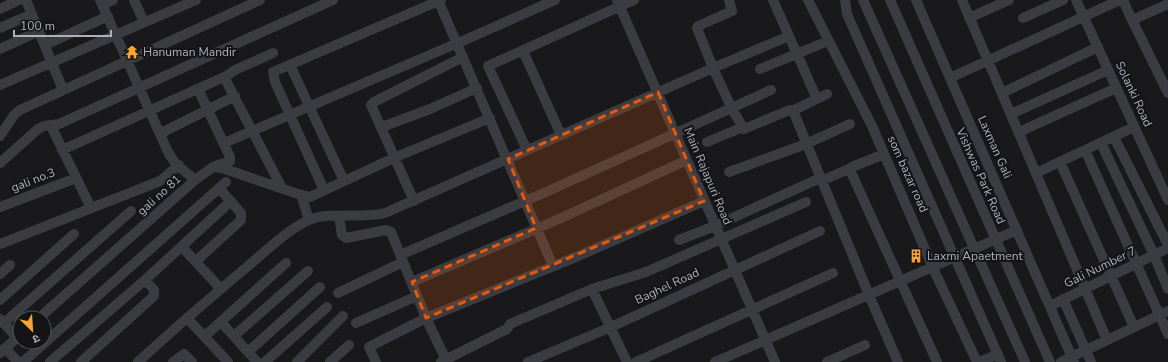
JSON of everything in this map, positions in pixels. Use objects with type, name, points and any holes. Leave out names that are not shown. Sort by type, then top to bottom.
[{"type":"street","points":[[0,9],[19,0]]},
{"type":"street","points":[[26,0],[63,90]]},
{"type":"street","points":[[101,2],[113,0]]},
{"type":"street","points":[[134,0],[144,22]]},
{"type":"street","points":[[0,136],[16,112],[260,0]]},
{"type":"street","points":[[0,163],[48,126],[59,124],[333,0]]},
{"type":"street","points":[[324,190],[272,74],[276,70],[439,0],[508,159],[524,202],[553,266]]},
{"type":"street","points":[[224,143],[457,44],[554,0]]},
{"type":"street","points":[[527,150],[488,66],[523,51],[619,3],[634,0]]},
{"type":"street","points":[[729,0],[732,11],[697,27],[713,68],[732,109],[743,127]]},
{"type":"street","points":[[772,0],[817,99]]},
{"type":"street","name":"som bazar road","points":[[808,0],[828,41],[846,72],[884,154],[933,268],[978,362]]},
{"type":"street","points":[[845,0],[848,14],[999,358],[978,362]]},
{"type":"street","points":[[863,0],[1025,362]]},
{"type":"street","name":"Vishwas Park Road","points":[[890,0],[1050,362]]},
{"type":"street","name":"Laxman Gali","points":[[916,0],[1018,230],[1073,359]]},
{"type":"street","points":[[962,0],[1107,340]]},
{"type":"street","points":[[969,18],[1009,0]]},
{"type":"street","points":[[1023,18],[1063,0]]},
{"type":"street","name":"Solanki Road","points":[[1076,0],[1168,200]]},
{"type":"street","points":[[950,78],[1122,0],[1168,93]]},
{"type":"street","name":"gali no 81","points":[[48,310],[195,180],[171,157],[101,2]]},
{"type":"street","points":[[0,85],[192,2]]},
{"type":"street","name":"Main Rajapuri Road","points":[[619,3],[775,362]]},
{"type":"street","points":[[1132,20],[1168,4]]},
{"type":"street","points":[[0,28],[32,14]]},
{"type":"street","points":[[45,46],[108,16]]},
{"type":"street","points":[[0,49],[39,31]]},
{"type":"street","points":[[138,362],[187,318],[271,247],[310,220],[339,216],[375,215],[414,201],[560,135],[789,36]]},
{"type":"street","points":[[760,69],[828,41]]},
{"type":"street","points":[[1002,93],[1098,47]]},
{"type":"street","points":[[523,51],[560,135]]},
{"type":"street","points":[[62,150],[151,111],[221,77],[225,77],[235,70],[273,53]]},
{"type":"street","points":[[414,201],[382,127],[372,109],[372,104],[463,57]]},
{"type":"street","points":[[290,65],[344,181]]},
{"type":"street","points":[[1011,114],[1108,70]]},
{"type":"street","points":[[225,77],[282,188]]},
{"type":"street","points":[[382,127],[425,111],[477,88]]},
{"type":"street","points":[[1019,132],[1116,88]]},
{"type":"street","points":[[195,180],[213,167],[231,160],[198,89]]},
{"type":"street","points":[[338,293],[401,258],[771,90]]},
{"type":"street","points":[[707,142],[743,127],[746,129],[787,111],[792,111],[827,94]]},
{"type":"street","points":[[161,133],[235,96]]},
{"type":"street","points":[[792,111],[898,362]]},
{"type":"street","points":[[213,167],[301,195],[310,196],[490,118]]},
{"type":"street","points":[[729,172],[806,144],[850,124]]},
{"type":"street","points":[[48,126],[62,150],[91,208]]},
{"type":"street","points":[[1036,174],[1134,127]]},
{"type":"street","points":[[1114,137],[1168,244]]},
{"type":"street","points":[[1101,143],[1154,255],[1168,289]]},
{"type":"street","points":[[1085,150],[1137,264],[1164,313],[1168,334]]},
{"type":"street","points":[[679,240],[715,226],[820,179],[884,154]]},
{"type":"street","points":[[412,282],[687,160]]},
{"type":"street","points":[[1060,162],[1112,275],[1134,327]]},
{"type":"street","points":[[0,244],[160,181],[179,165]]},
{"type":"street","points":[[851,168],[937,362]]},
{"type":"street","name":"gali no.3","points":[[0,207],[76,178]]},
{"type":"street","points":[[23,362],[223,185],[231,201],[241,213],[241,220],[196,261]]},
{"type":"street","points":[[301,195],[310,220]]},
{"type":"street","points":[[50,362],[145,280],[231,201]]},
{"type":"street","points":[[376,362],[369,347],[426,318],[553,266],[704,201]]},
{"type":"street","points":[[339,216],[344,237],[352,237],[389,230],[393,235],[401,258],[444,361],[508,329],[510,324],[592,289],[646,272],[806,202]]},
{"type":"street","points":[[12,330],[2,321],[131,211]]},
{"type":"street","points":[[716,362],[1018,230]]},
{"type":"street","name":"Baghel Road","points":[[528,362],[820,231]]},
{"type":"street","points":[[0,300],[74,234]]},
{"type":"street","points":[[182,247],[221,289]]},
{"type":"street","name":"Gali Number 7","points":[[1091,362],[1063,300],[1168,248]]},
{"type":"street","points":[[205,336],[286,263]]},
{"type":"street","points":[[0,274],[10,265]]},
{"type":"street","points":[[234,336],[308,271]]},
{"type":"street","points":[[636,362],[833,273]]},
{"type":"street","points":[[81,362],[154,296],[154,290],[145,280]]},
{"type":"street","points":[[248,352],[320,287]]},
{"type":"street","points":[[592,289],[627,362]]},
{"type":"street","points":[[356,323],[418,296]]},
{"type":"street","points":[[1050,306],[1063,300]]},
{"type":"street","points":[[265,362],[327,307]]},
{"type":"street","points":[[1060,362],[1073,359],[1085,350],[1164,313]]},
{"type":"street","points":[[297,362],[343,316]]},
{"type":"street","points":[[187,318],[228,362]]},
{"type":"street","points":[[221,322],[257,362]]},
{"type":"street","points":[[12,342],[3,350],[18,362]]},
{"type":"street","points":[[330,362],[349,345]]},
{"type":"street","points":[[827,362],[865,345]]},
{"type":"street","points":[[173,362],[184,354],[192,362]]},
{"type":"highlighted area","points":[[658,92],[704,201],[426,318],[412,282],[536,228],[508,159]]},
{"type":"place","name":"Hanuman Mandir","points":[[132,52]]},
{"type":"place","name":"Laxmi Apaetment","points":[[916,256]]}]
